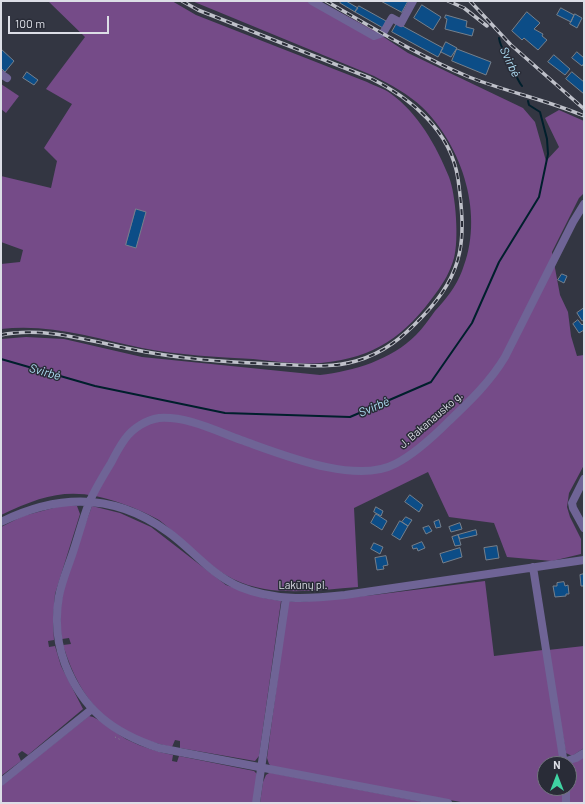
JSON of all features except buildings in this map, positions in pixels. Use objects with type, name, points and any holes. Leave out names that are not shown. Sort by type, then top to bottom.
[{"type":"street","points":[[312,1],[374,36],[383,34],[392,18],[401,23],[413,1]]},
{"type":"street","name":"J. Bakanausko g.","points":[[448,803],[159,748],[134,740],[117,730],[92,709],[77,689],[65,663],[58,634],[57,618],[62,584],[90,502],[125,439],[135,428],[156,419],[172,417],[191,422],[292,458],[321,466],[365,471],[377,470],[394,465],[440,430],[494,376],[573,222],[584,204]]},
{"type":"street","points":[[584,479],[572,503],[573,508],[584,528]]},
{"type":"street","name":"Lakūnų pl.","points":[[1,522],[19,513],[47,504],[90,502],[130,512],[150,521],[168,532],[209,568],[239,586],[261,594],[286,598],[317,598],[345,595],[584,560]]},
{"type":"street","points":[[533,567],[563,756]]},
{"type":"street","points":[[256,803],[286,598]]},
{"type":"street","points":[[1,782],[92,709]]},
{"type":"path","points":[[113,735],[124,742]]},
{"type":"shaded area","points":[[48,1],[172,1],[196,15],[382,88],[390,93],[409,110],[425,130],[438,153],[451,185],[455,206],[456,250],[451,268],[436,293],[413,321],[387,342],[373,350],[357,356],[321,363],[304,364],[198,355],[142,348],[72,332],[36,328],[1,329],[1,264],[20,262],[23,250],[1,242],[1,176],[51,188],[57,161],[44,148],[72,104],[46,89],[85,37]]},
{"type":"shaded area","points":[[192,1],[319,1],[373,30],[408,53],[523,108],[535,122],[546,161],[559,147],[545,118],[559,110],[584,121],[584,193],[579,198],[552,252],[560,295],[568,312],[571,336],[577,356],[584,355],[584,465],[569,493],[567,507],[570,517],[581,539],[581,554],[552,561],[507,557],[494,523],[449,517],[428,472],[354,508],[358,587],[311,591],[279,591],[248,585],[225,575],[211,565],[159,520],[141,511],[106,498],[90,495],[61,494],[33,501],[1,515],[1,339],[26,337],[64,339],[142,357],[320,375],[346,371],[371,363],[384,358],[406,344],[419,332],[454,288],[462,271],[469,250],[471,228],[470,205],[466,183],[459,162],[449,142],[436,123],[417,102],[393,86],[374,76]]},
{"type":"shaded area","points":[[1,84],[19,96],[6,113],[1,109]]},
{"type":"shaded area","points":[[61,506],[77,506],[80,514],[55,594],[53,622],[54,640],[48,641],[49,647],[55,646],[61,666],[83,709],[28,755],[22,751],[18,754],[21,761],[1,776],[1,527],[23,516]]},
{"type":"shaded area","points":[[92,506],[120,513],[151,527],[226,585],[264,598],[281,601],[259,756],[255,761],[180,748],[180,741],[175,740],[172,747],[151,742],[115,725],[89,700],[70,666],[63,645],[71,644],[69,638],[62,639],[60,622],[61,605],[68,571]]},
{"type":"shaded area","points":[[485,581],[494,656],[543,650],[560,756],[537,756],[537,796],[562,796],[562,803],[466,803],[272,767],[269,764],[267,758],[288,601],[298,602],[374,595]]},
{"type":"shaded area","points":[[584,646],[584,748],[572,756],[566,753],[548,650]]},
{"type":"shaded area","points":[[89,716],[98,719],[133,743],[173,755],[172,761],[177,762],[179,756],[254,771],[257,774],[254,803],[1,803],[1,786]]},
{"type":"shaded area","points":[[584,756],[584,803],[569,803],[569,796],[577,796],[577,760]]},
{"type":"shaded area","points":[[269,773],[429,803],[260,803],[263,782],[266,775]]},
{"type":"waterway","name":"Svirbė","points":[[499,38],[501,46],[522,86]]},
{"type":"waterway","name":"Svirbė","points":[[1,359],[95,386],[225,413],[350,417],[431,382],[472,323],[499,262],[539,197],[548,154],[547,139],[540,112],[529,105],[528,101]]},
{"type":"railway","points":[[1,335],[34,332],[50,333],[149,352],[202,360],[304,366],[336,365],[366,358],[392,344],[408,331],[437,301],[447,285],[455,269],[460,253],[462,236],[461,200],[454,162],[438,131],[427,118],[400,95],[370,78],[198,10],[182,1]]},
{"type":"railway","points":[[326,1],[396,41],[450,69],[483,82],[556,105],[584,116]]},
{"type":"railway","points":[[448,1],[464,8],[487,26]]},
{"type":"railway","points":[[470,1],[511,45],[584,109]]}]
